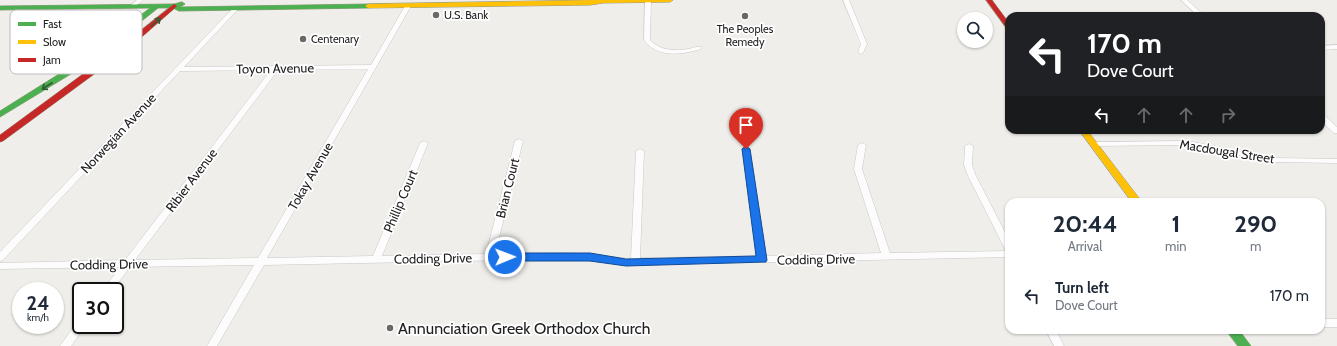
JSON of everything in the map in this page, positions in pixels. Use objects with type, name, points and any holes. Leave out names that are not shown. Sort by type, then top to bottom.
[{"type":"main road","points":[[0,8],[106,6],[137,3],[369,0]]},
{"type":"main road","points":[[177,3],[179,9],[590,3],[602,0],[670,0]]},
{"type":"main road","points":[[989,0],[1005,22]]},
{"type":"main road","points":[[142,19],[160,3]]},
{"type":"main road","points":[[142,33],[177,3]]},
{"type":"main road","points":[[106,6],[108,10]]},
{"type":"main road","points":[[0,116],[67,74]]},
{"type":"main road","points":[[0,139],[89,74]]},
{"type":"main road","points":[[1086,134],[1134,198]]},
{"type":"main road","points":[[1235,334],[1245,346]]},
{"type":"street","points":[[648,0],[649,43],[657,49],[670,51],[685,51],[699,48]]},
{"type":"street","points":[[846,0],[864,44],[861,52]]},
{"type":"street","points":[[1184,0],[1198,12]]},
{"type":"street","name":"Tokay Avenue","points":[[212,346],[408,6]]},
{"type":"street","name":"Norwegian Avenue","points":[[0,258],[236,8]]},
{"type":"street","points":[[1325,48],[1337,47]]},
{"type":"street","name":"Toyon Avenue","points":[[178,69],[373,67]]},
{"type":"street","name":"Ribier Avenue","points":[[114,282],[276,68]]},
{"type":"street","points":[[1325,120],[1337,131]]},
{"type":"street","name":"Brian Court","points":[[490,257],[519,141]]},
{"type":"street","name":"Phillip Court","points":[[376,258],[424,143]]},
{"type":"street","name":"Macdougal Street","points":[[1093,144],[1187,143],[1276,160],[1337,161]]},
{"type":"street","points":[[862,145],[858,169],[887,257]]},
{"type":"street","points":[[969,146],[968,165],[972,176],[1005,241]]},
{"type":"street","points":[[746,149],[762,260]]},
{"type":"street","points":[[635,262],[640,151]]},
{"type":"street","name":"Codding Drive","points":[[0,266],[376,258],[565,256],[635,262],[1005,254]]},
{"type":"street","points":[[1325,323],[1337,323]]},
{"type":"street","points":[[65,346],[74,334]]},
{"type":"street","points":[[1053,334],[1059,346]]},
{"type":"traffic: fast","points":[[0,8],[174,6],[182,4]]},
{"type":"traffic: fast","points":[[142,18],[157,6]]},
{"type":"traffic: fast","points":[[174,6],[179,9],[368,6]]},
{"type":"traffic: fast","points":[[0,115],[65,74]]},
{"type":"traffic: fast","points":[[1235,334],[1245,346]]},
{"type":"traffic: slow","points":[[368,6],[590,3],[603,1],[670,0]]},
{"type":"traffic: slow","points":[[1086,134],[1134,198]]},
{"type":"traffic: jam","points":[[989,0],[1005,22]]},
{"type":"traffic: jam","points":[[142,33],[174,6]]},
{"type":"traffic: jam","points":[[0,139],[89,74]]},
{"type":"place","name":"U.S. Bank","points":[[436,15]]},
{"type":"place","name":"The Peoples Remedy","points":[[745,16]]},
{"type":"place","name":"Centenary","points":[[303,39]]},
{"type":"place","name":"Annunciation Greek Orthodox Church","points":[[390,328]]},
{"type":"route","points":[[505,257],[590,257],[626,262],[762,260],[746,149]]}]
